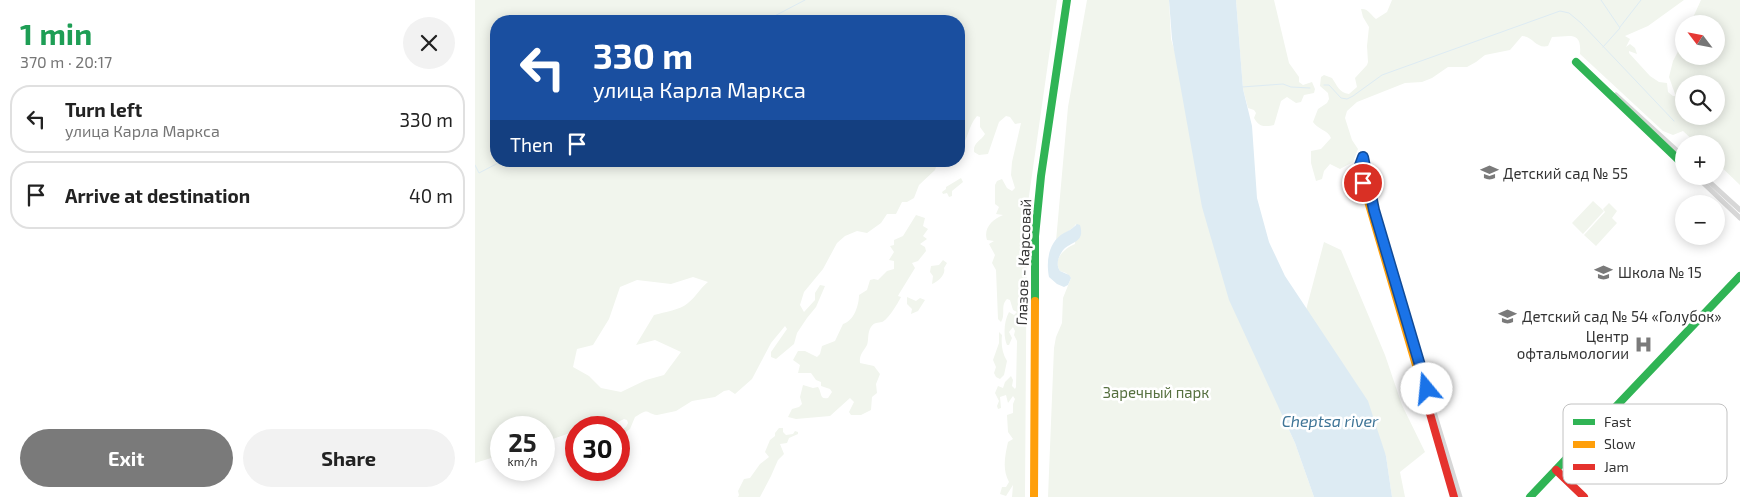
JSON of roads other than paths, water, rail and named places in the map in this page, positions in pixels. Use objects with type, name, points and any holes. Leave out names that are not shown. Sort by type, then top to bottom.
[{"type":"street","name":"Глазов - Карсовай","points":[[1034,497],[1035,228],[1067,0]]},
{"type":"street","points":[[1576,62],[1632,109],[1675,150]]},
{"type":"street","points":[[1576,62],[1675,156]]},
{"type":"street","points":[[1363,157],[1359,168],[1454,497]]},
{"type":"street","points":[[1363,157],[1377,220],[1460,497]]},
{"type":"street","points":[[1705,185],[1740,218]]},
{"type":"street","points":[[1713,185],[1740,210]]},
{"type":"street","points":[[1619,404],[1740,276]]},
{"type":"street","points":[[1530,497],[1563,463]]},
{"type":"street","points":[[1556,470],[1563,477]]},
{"type":"street","points":[[1571,484],[1584,497]]},
{"type":"water","name":"Cheptsa river","points":[[1169,0],[1236,0],[1243,89],[1252,126],[1257,198],[1269,242],[1285,276],[1368,401],[1386,456],[1392,497],[1314,497],[1295,443],[1229,300],[1202,207],[1172,39]]},
{"type":"water","points":[[1077,224],[1080,225],[1080,238],[1064,249],[1058,260],[1060,271],[1071,278],[1068,285],[1064,287],[1049,277],[1049,253],[1054,242]]},
{"type":"waterway","points":[[776,15],[805,0]]},
{"type":"waterway","points":[[1601,0],[1620,28],[1603,47]]},
{"type":"waterway","points":[[1620,27],[1641,0]]},
{"type":"waterway","points":[[1324,85],[1329,85],[1341,98],[1347,99],[1382,75],[1560,11],[1569,13],[1581,23],[1674,121]]},
{"type":"waterway","points":[[1242,87],[1283,84],[1291,87],[1310,88]]},
{"type":"waterway","points":[[475,165],[479,173],[490,167]]},
{"type":"place","name":"Детский сад № 55","points":[[1489,173]]},
{"type":"place","name":"Школа № 15","points":[[1604,272]]},
{"type":"place","name":"Детский сад № 54 «Голубок»","points":[[1508,316]]},
{"type":"place","name":"Центр офтальмологии","points":[[1643,345]]},
{"type":"park label","name":"Заречный парк","points":[[1156,392]]}]
